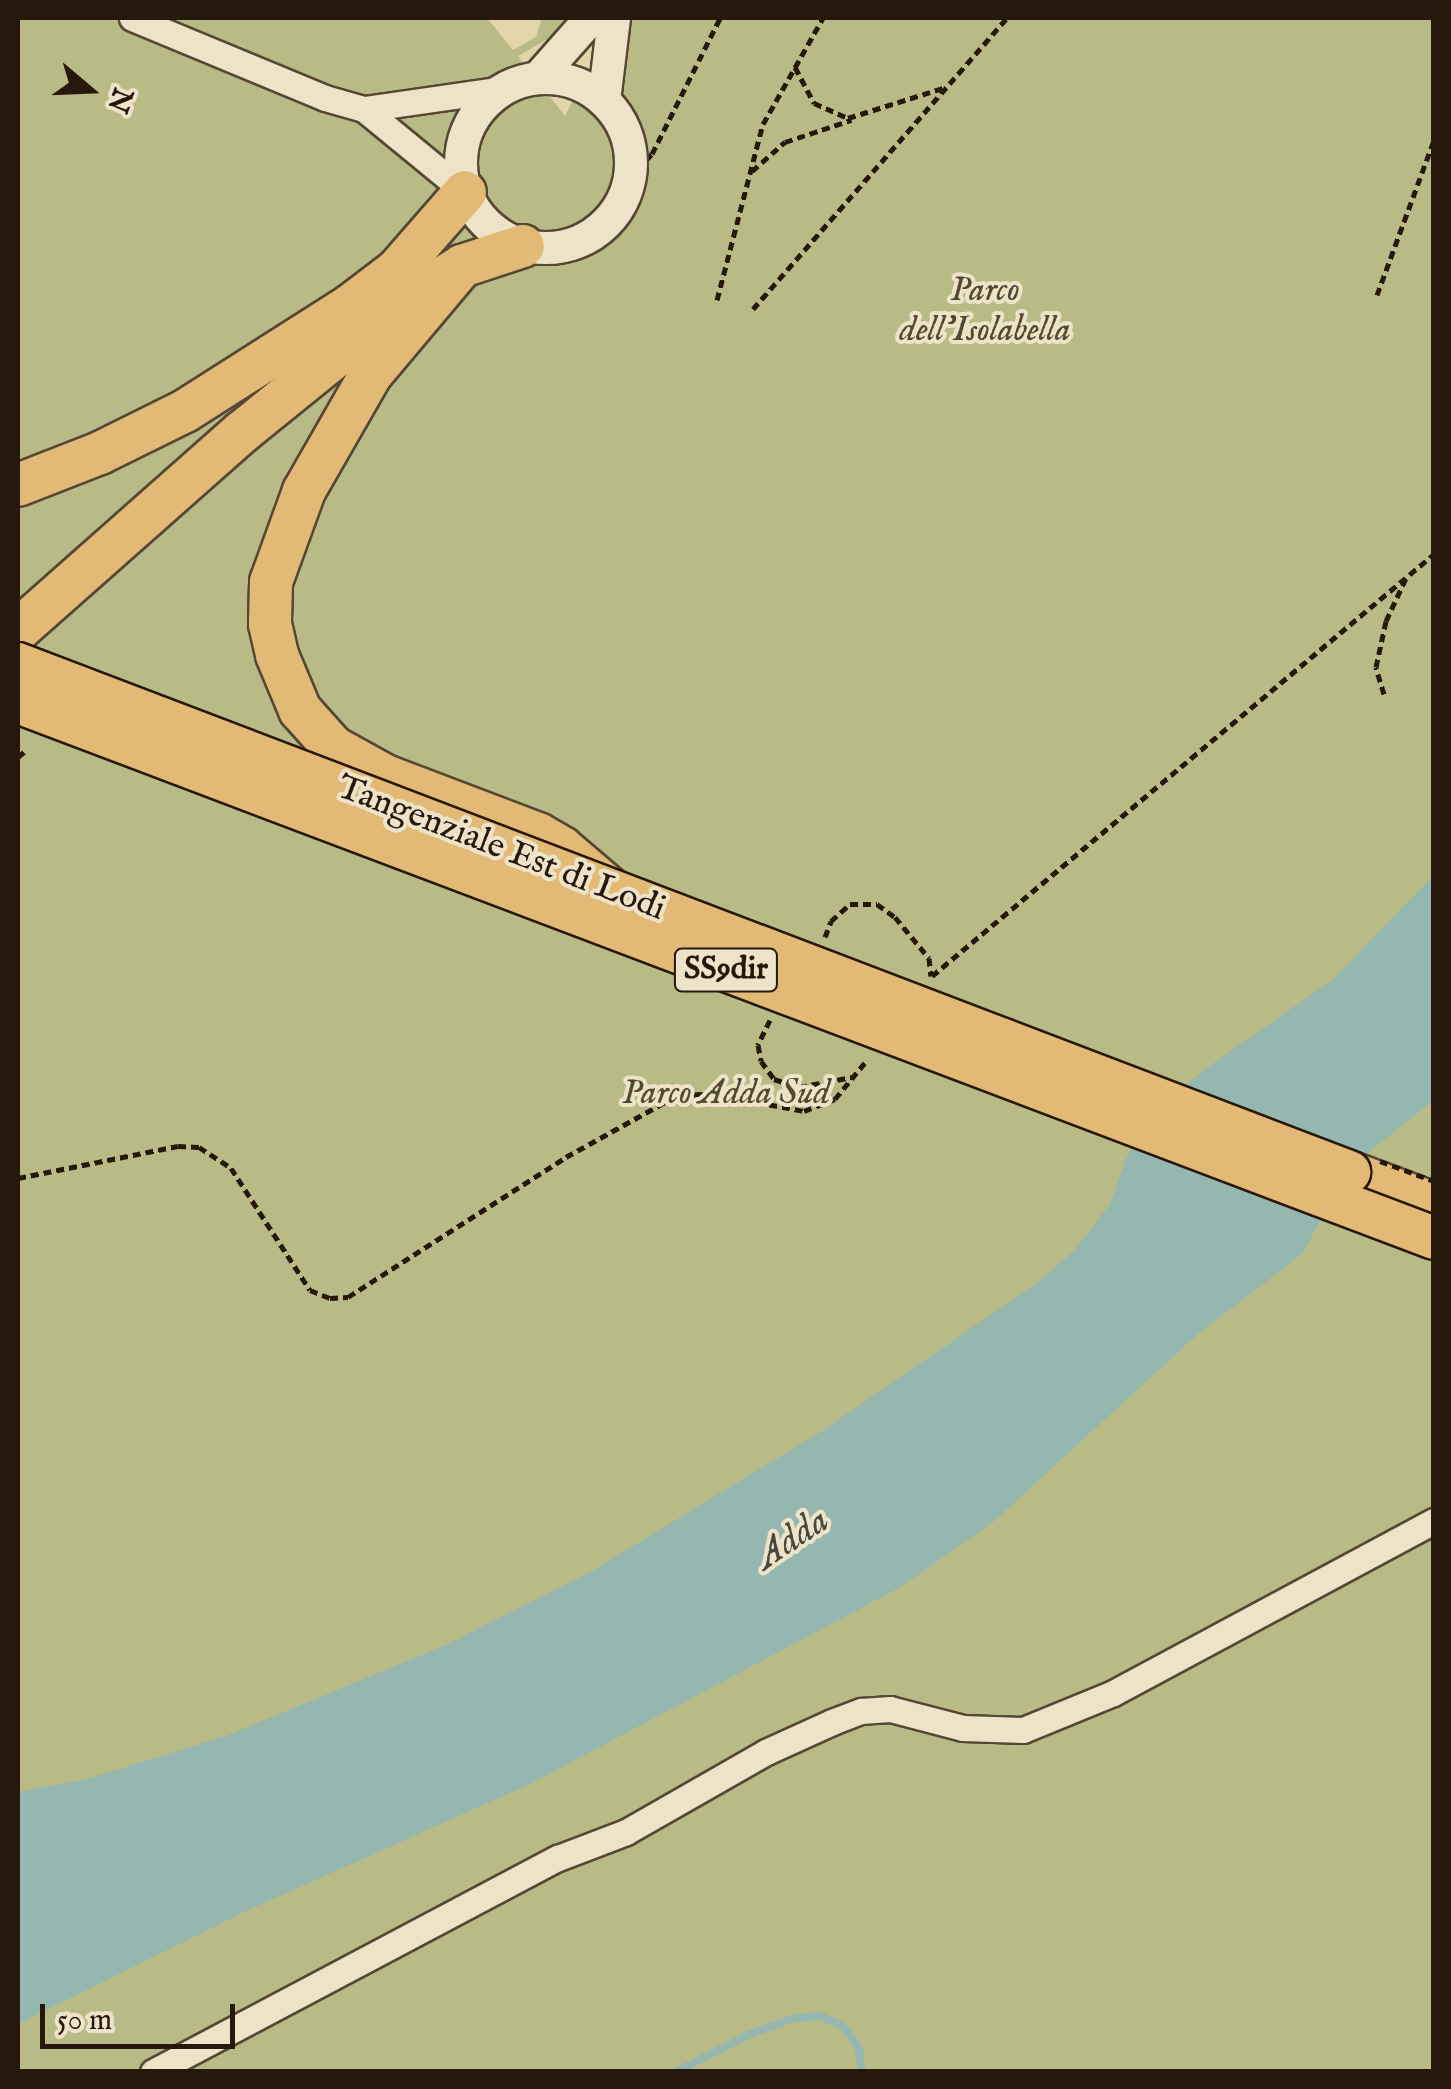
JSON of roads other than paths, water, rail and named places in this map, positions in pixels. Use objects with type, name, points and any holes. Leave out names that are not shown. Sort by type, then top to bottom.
[{"type":"highway","points":[[242,432],[466,192]]},
{"type":"highway","points":[[18,630],[242,432],[399,306],[462,266],[523,246]]},
{"type":"highway","points":[[18,484],[100,454],[185,411],[350,306],[401,266]]},
{"type":"highway","points":[[462,266],[409,324],[334,433],[284,538],[271,582],[270,624],[288,686],[314,728],[334,747],[384,776],[562,848],[613,891]]},
{"type":"highway","name":"Tangenziale Est di Lodi","points":[[18,664],[1434,1204]]},
{"type":"highway","name":"Tangenziale Est di Lodi","points":[[18,702],[1434,1238]]},
{"type":"street","points":[[132,18],[325,98],[364,108],[504,89],[538,78],[562,79],[604,101],[622,124],[630,151],[629,180],[619,206],[602,228],[578,242],[550,248],[523,246],[498,234],[478,216],[466,192],[460,162],[466,133],[481,108],[504,89]]},
{"type":"street","points":[[538,78],[591,18]]},
{"type":"street","points":[[604,101],[614,18]]},
{"type":"street","points":[[364,108],[466,192]]},
{"type":"street","points":[[153,2072],[558,1858],[626,1832],[766,1752],[832,1722],[861,1711],[890,1708],[964,1728],[1022,1730],[1113,1692],[1434,1521]]},
{"type":"water","name":"Adda","points":[[1433,876],[1433,1101],[1349,1168],[1302,1254],[1199,1333],[992,1523],[899,1588],[530,1784],[244,1912],[18,2024],[18,1792],[87,1779],[226,1736],[448,1644],[592,1571],[822,1431],[1037,1283],[1074,1251],[1110,1204],[1126,1159],[1151,1113],[1212,1064],[1332,980]]},
{"type":"waterway","points":[[676,2072],[748,2035],[791,2019],[820,2016],[843,2026],[859,2048],[862,2072]]},
{"type":"park label","name":"Parco dell'Isolabella","points":[[985,311]]},
{"type":"park label","name":"Parco Adda Sud","points":[[726,1094]]}]
